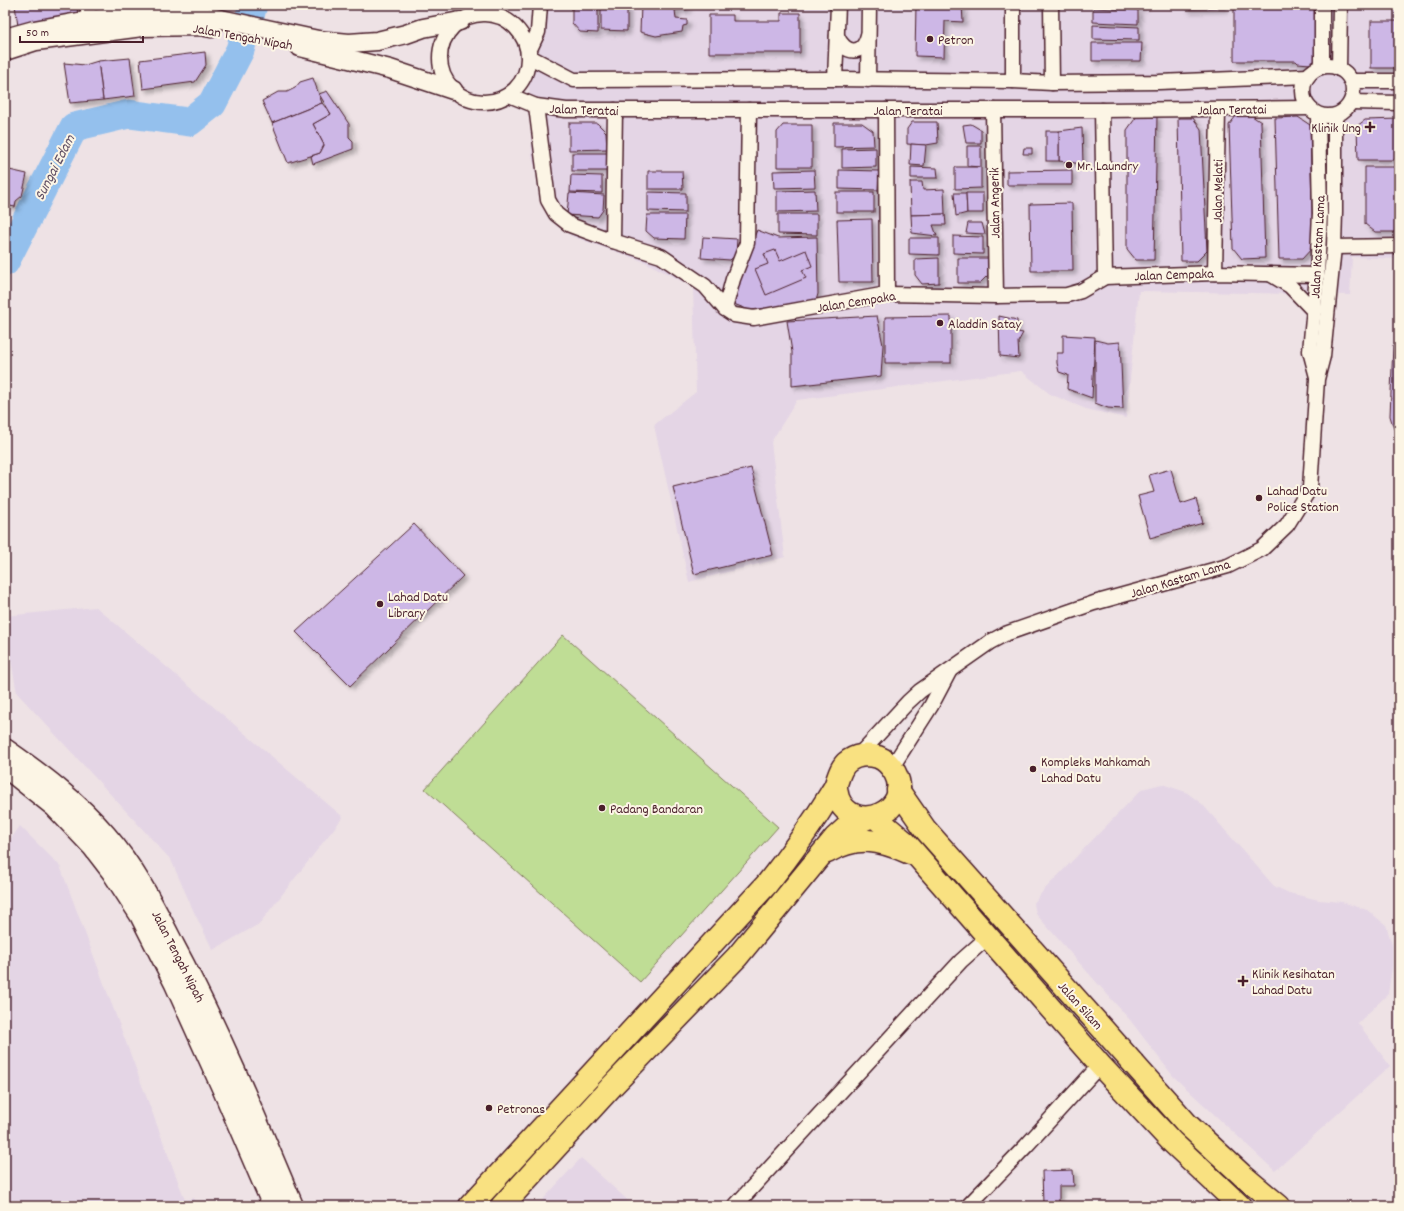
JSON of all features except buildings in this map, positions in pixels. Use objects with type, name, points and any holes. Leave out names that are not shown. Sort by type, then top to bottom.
[{"type":"highway","points":[[470,1206],[767,884],[809,829],[836,786],[839,773],[846,763],[858,756],[870,755],[883,759],[892,767],[897,778],[898,790],[896,799],[891,807],[884,813],[846,828],[821,855],[737,957],[612,1086],[502,1206]]},
{"type":"highway","points":[[836,786],[838,798],[845,808],[855,815],[871,817]]},
{"type":"highway","name":"Jalan Silam","points":[[898,790],[925,829],[1188,1125],[1242,1175],[1279,1206]]},
{"type":"highway","name":"Jalan Silam","points":[[871,817],[906,843],[1100,1065],[1230,1203]]},
{"type":"highway","points":[[821,855],[854,841],[876,841],[910,853],[922,861]]},
{"type":"main road","name":"Jalan Tengah Nipah","points":[[5,749],[68,797],[106,834],[131,866],[195,984],[238,1077],[293,1206]]},
{"type":"main road","name":"Jalan Tengah Nipah","points":[[5,767],[55,807],[92,846],[112,872],[140,915],[175,984],[273,1206]]},
{"type":"street","points":[[493,5],[481,13],[460,21],[450,30],[444,39],[441,50],[440,61],[446,81],[453,90],[461,96],[480,102],[500,100],[509,95],[520,85],[527,72],[529,54],[538,32],[540,5]]},
{"type":"street","points":[[835,79],[838,5]]},
{"type":"street","points":[[868,80],[869,5]]},
{"type":"street","points":[[1013,5],[1013,81]]},
{"type":"street","points":[[1050,5],[1052,83]]},
{"type":"street","points":[[1322,5],[1322,67]]},
{"type":"street","points":[[1339,69],[1340,5]]},
{"type":"street","points":[[481,13],[496,15],[514,25],[520,32],[529,54]]},
{"type":"street","name":"Jalan Tengah Nipah","points":[[5,51],[36,41],[89,19]]},
{"type":"street","name":"Jalan Tengah Nipah","points":[[5,38],[34,30],[89,19],[142,27],[200,26],[216,23],[286,38],[390,69],[453,90]]},
{"type":"street","name":"Jalan Tengah Nipah","points":[[286,38],[349,43],[377,41],[406,34],[422,28],[460,21]]},
{"type":"street","points":[[837,36],[843,46],[853,51],[858,50],[866,43],[869,33]]},
{"type":"street","name":"Jalan Teratai","points":[[529,54],[574,80],[835,79],[1013,81],[1052,83],[1159,82],[1308,76]]},
{"type":"street","points":[[1331,66],[1339,69],[1348,76],[1351,81],[1353,96],[1351,102],[1347,108],[1335,116],[1327,117],[1314,111],[1305,100],[1303,92],[1304,83],[1308,76],[1315,70],[1322,67],[1331,66]]},
{"type":"street","points":[[1351,81],[1399,81]]},
{"type":"street","name":"Jalan Teratai","points":[[509,95],[536,106],[566,110],[1314,111]]},
{"type":"street","points":[[1351,102],[1399,103]]},
{"type":"street","name":"Jalan Cempaka","points":[[536,106],[548,200],[556,214],[570,225],[613,241],[661,256],[704,286],[725,309],[734,315],[754,318],[887,294],[996,296],[1067,295],[1081,291],[1105,277],[1215,272],[1317,275]]},
{"type":"street","points":[[613,241],[615,110]]},
{"type":"street","points":[[725,309],[733,280],[747,243],[749,110]]},
{"type":"street","points":[[886,110],[887,294]]},
{"type":"street","name":"Jalan Angerik","points":[[993,110],[996,296]]},
{"type":"street","points":[[1102,110],[1105,277]]},
{"type":"street","name":"Jalan Melati","points":[[1215,272],[1218,110]]},
{"type":"street","name":"Jalan Kastam Lama","points":[[1314,111],[1320,214],[1317,275],[1310,351],[1317,379]]},
{"type":"street","name":"Jalan Kastam Lama","points":[[858,756],[920,691],[990,642],[1005,634],[1094,603],[1228,566],[1262,549],[1287,526],[1310,488],[1317,379],[1323,356],[1334,247],[1335,116]]},
{"type":"street","points":[[1334,247],[1399,246]]},
{"type":"street","points":[[1269,274],[1290,286],[1314,311]]},
{"type":"street","points":[[892,767],[931,706],[950,670]]},
{"type":"street","points":[[735,1206],[961,961],[988,936]]},
{"type":"street","points":[[968,1206],[1026,1146],[1100,1065]]},
{"type":"shaded area","points":[[538,5],[1399,5],[1399,259],[1352,257],[1350,295],[1139,291],[1126,418],[1086,409],[1050,394],[1021,371],[797,400],[771,442],[785,557],[689,582],[654,425],[696,392],[693,287],[645,262],[571,236],[547,215],[532,157],[529,86]]},
{"type":"shaded area","points":[[96,607],[343,817],[259,924],[213,950],[171,860],[17,693],[5,627],[5,616]]},
{"type":"shaded area","name":"Klinik Kesihatan Lahad Datu","points":[[1162,784],[1186,792],[1202,804],[1274,886],[1289,893],[1319,900],[1342,902],[1367,910],[1386,925],[1392,945],[1392,967],[1388,994],[1358,1023],[1390,1066],[1275,1171],[1173,1076],[1130,1020],[1036,914],[1034,903],[1043,891],[1142,789]]},
{"type":"shaded area","points":[[20,826],[60,866],[185,1200],[194,1198],[197,1206],[5,1206],[5,847]]},
{"type":"shaded area","points":[[581,1158],[634,1206],[537,1206]]},
{"type":"green space","name":"Padang Bandaran","points":[[563,635],[778,827],[640,982],[425,789]]},
{"type":"waterway","name":"Sungai Edam","points":[[5,262],[74,127],[129,114],[189,122],[212,104],[240,50],[253,5]]},
{"type":"place","name":"Petron","points":[[930,39]]},
{"type":"place","name":"Klinik Ung","points":[[1370,127]]},
{"type":"place","name":"Mr. Laundry","points":[[1069,165]]},
{"type":"place","name":"Aladdin Satay","points":[[940,323]]},
{"type":"place","name":"Lahad Datu Police Station","points":[[1259,498]]},
{"type":"place","name":"Lahad Datu Library","points":[[380,604]]},
{"type":"place","name":"Kompleks Mahkamah Lahad Datu","points":[[1033,769]]},
{"type":"place","name":"Padang Bandaran","points":[[602,808]]},
{"type":"place","name":"Klinik Kesihatan Lahad Datu","points":[[1243,981]]},
{"type":"place","name":"Petronas","points":[[489,1108]]}]
